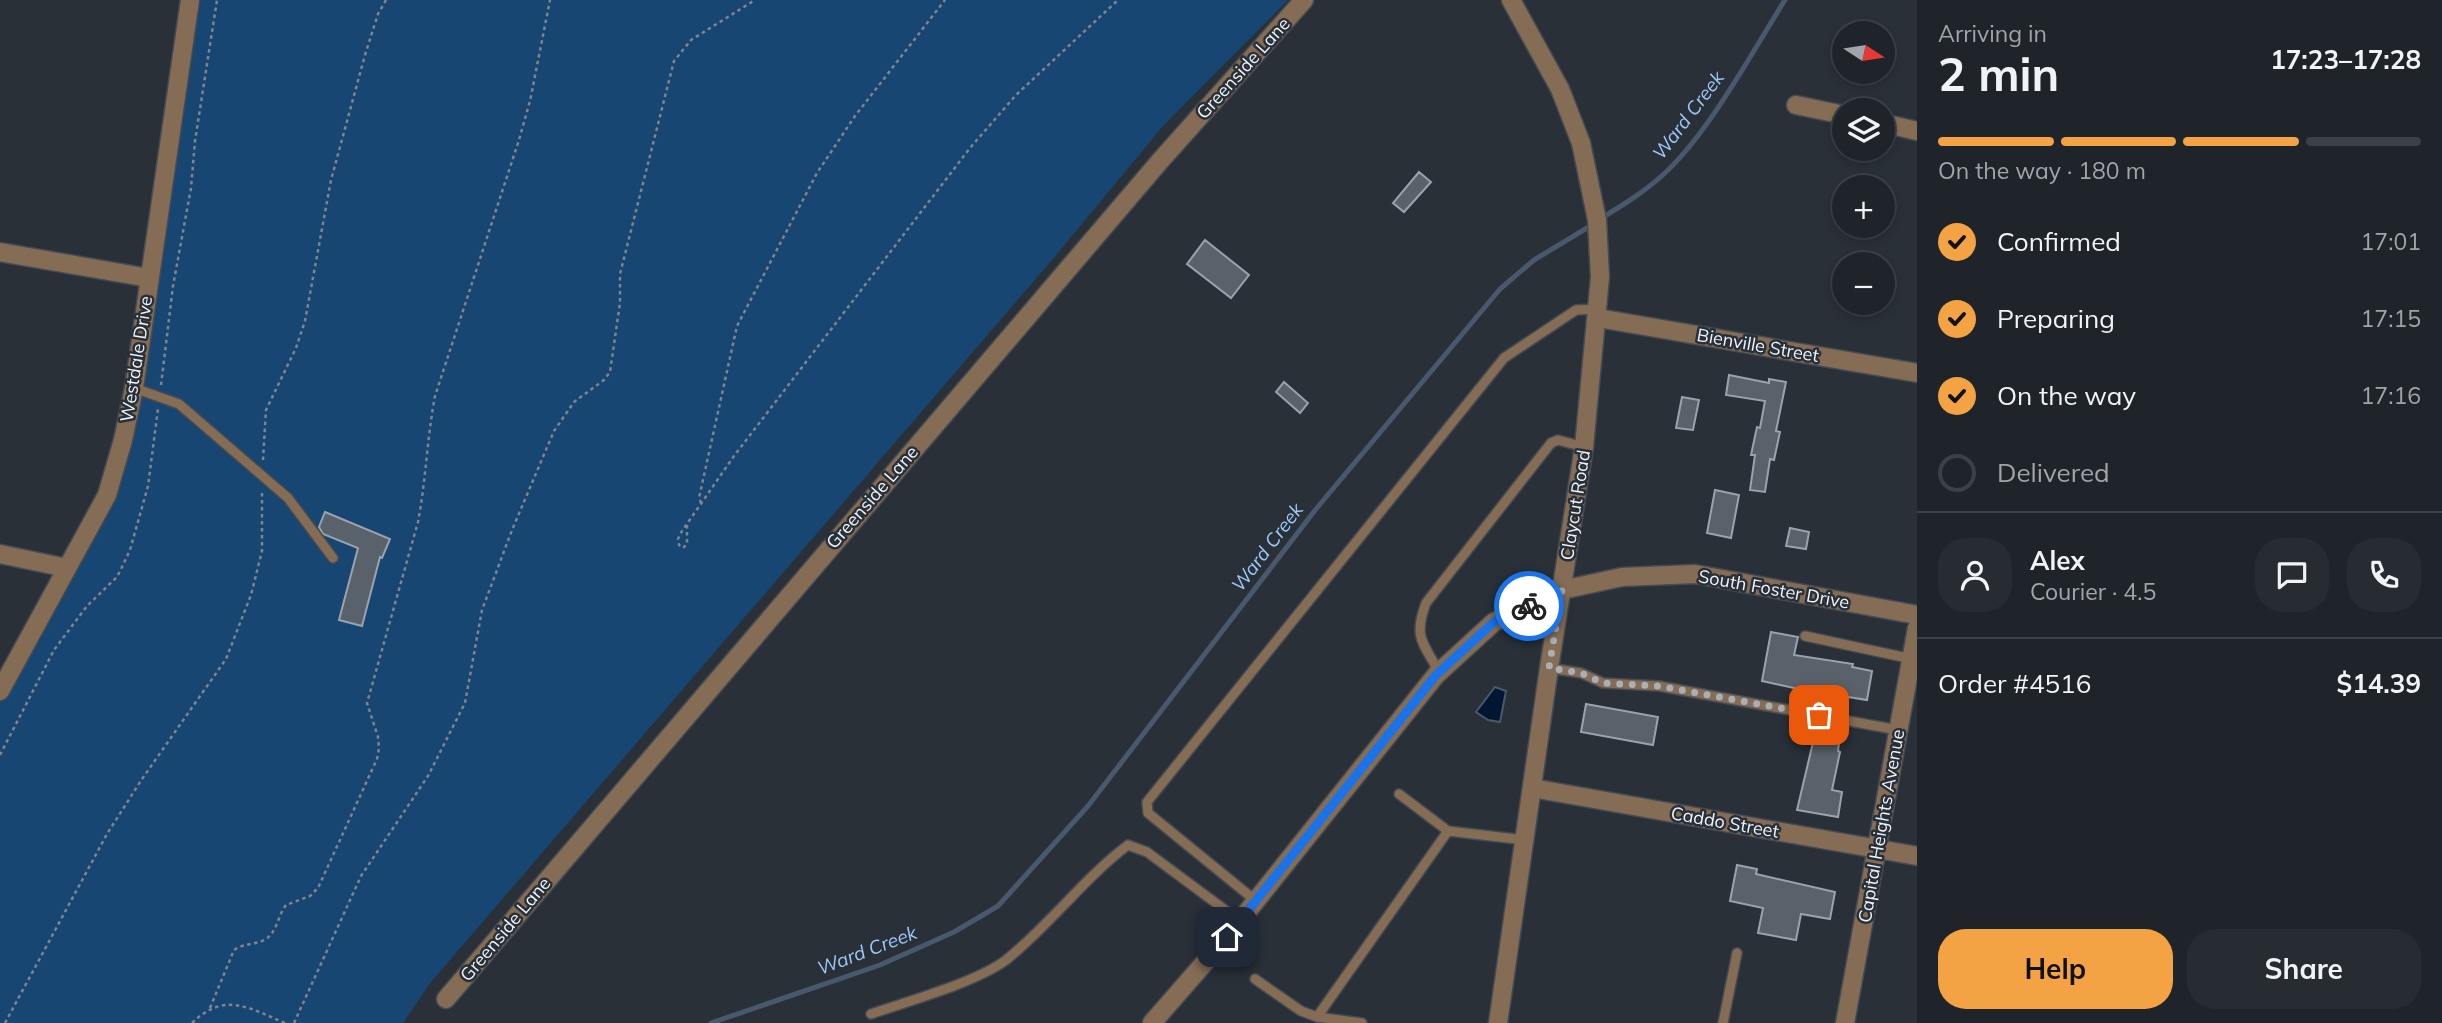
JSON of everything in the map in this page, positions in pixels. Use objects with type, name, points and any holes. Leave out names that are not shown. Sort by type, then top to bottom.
[{"type":"street","name":"Westdale Drive","points":[[0,691],[107,495],[123,440],[134,388],[190,0]]},
{"type":"street","name":"Greenside Lane","points":[[446,999],[1151,172],[1304,0]]},
{"type":"street","name":"Claycut Road","points":[[1498,1023],[1584,447],[1598,313],[1600,261],[1597,220],[1581,143],[1560,89],[1511,0]]},
{"type":"street","points":[[1796,105],[1832,112]]},
{"type":"street","points":[[1895,126],[1917,131]]},
{"type":"street","points":[[0,251],[149,278]]},
{"type":"street","name":"Bienville Street","points":[[1598,313],[1917,373]]},
{"type":"street","points":[[0,554],[67,568]]},
{"type":"street","name":"South Foster Drive","points":[[1152,1023],[1240,921],[1439,672],[1494,622],[1562,590],[1622,576],[1695,574],[1917,615]]},
{"type":"street","name":"Capital Heights Avenue","points":[[1845,1023],[1917,628]]},
{"type":"street","name":"Caddo Street","points":[[1532,788],[1917,856]]},
{"type":"lane","points":[[1256,901],[1148,813],[1147,802],[1504,358],[1576,310],[1598,313]]},
{"type":"lane","points":[[134,388],[179,404],[288,498],[333,558]]},
{"type":"lane","points":[[1439,672],[1419,636],[1419,622],[1426,603],[1551,443],[1558,440],[1584,447]]},
{"type":"lane","points":[[1805,636],[1912,659]]},
{"type":"lane","points":[[1549,668],[1581,673],[1603,683],[1659,686],[1898,730]]},
{"type":"lane","points":[[1399,794],[1448,831],[1525,840]]},
{"type":"lane","points":[[1317,1017],[1448,831]]},
{"type":"lane","points":[[871,1014],[973,978],[1003,961],[1057,915],[1103,864],[1128,845],[1147,852],[1240,921]]},
{"type":"lane","points":[[1723,1023],[1737,953]]},
{"type":"lane","points":[[1255,978],[1301,1011],[1317,1017],[1362,1023]]},
{"type":"path","points":[[5,1023],[107,834],[226,659],[251,595],[262,551],[266,410],[296,348],[304,321],[331,180],[365,55],[378,14],[386,0]]},
{"type":"path","points":[[210,1008],[234,950],[266,939],[274,930],[286,905],[310,896],[318,888],[377,759],[378,737],[367,703],[424,495],[429,428],[435,396],[530,101],[550,0]]},
{"type":"path","points":[[294,1023],[361,876],[428,776],[465,703],[482,610],[554,431],[574,402],[604,380],[610,372],[620,303],[620,274],[674,61],[691,40],[755,0]]},
{"type":"path","points":[[701,503],[699,498],[737,326],[817,173],[855,116],[945,0]]},
{"type":"path","points":[[687,525],[687,544],[683,548],[678,539],[701,503],[970,148],[1016,96],[1118,0]]},
{"type":"path","points":[[192,1023],[210,1008],[222,1004],[248,1008],[285,1023]]},
{"type":"shaded area","points":[[190,0],[1288,0],[1163,126],[1052,260],[431,982],[403,1023],[0,1023],[0,690],[107,495]]},
{"type":"shaded area","points":[[1495,687],[1506,691],[1500,722],[1488,720],[1476,712]]},
{"type":"building","points":[[1419,172],[1431,182],[1404,212],[1393,203]]},
{"type":"building","points":[[1205,240],[1249,275],[1231,298],[1187,264]]},
{"type":"building","points":[[1729,375],[1769,383],[1769,379],[1786,382],[1776,431],[1780,432],[1774,460],[1770,459],[1765,492],[1750,490],[1755,455],[1751,455],[1765,401],[1726,395]]},
{"type":"building","points":[[1284,382],[1308,403],[1300,413],[1276,392]]},
{"type":"building","points":[[1682,397],[1699,400],[1693,430],[1676,428]]},
{"type":"building","points":[[1715,490],[1739,495],[1731,538],[1707,533]]},
{"type":"building","points":[[325,512],[390,539],[382,558],[380,557],[362,626],[339,620],[358,548],[323,534],[319,527]]},
{"type":"building","points":[[1790,528],[1809,532],[1806,549],[1786,546]]},
{"type":"building","points":[[1771,632],[1798,637],[1794,655],[1853,664],[1852,667],[1872,671],[1867,700],[1848,697],[1848,700],[1762,681]]},
{"type":"building","points":[[1586,704],[1658,717],[1653,745],[1581,732]]},
{"type":"building","points":[[1814,738],[1839,743],[1840,752],[1832,790],[1842,792],[1838,817],[1797,810]]},
{"type":"building","points":[[1737,865],[1757,869],[1756,874],[1835,892],[1830,919],[1801,914],[1796,940],[1758,933],[1763,908],[1730,901]]},
{"type":"waterway","name":"Ward Creek","points":[[1600,219],[1650,185],[1683,154],[1730,90],[1785,0]]},
{"type":"waterway","name":"Ward Creek","points":[[711,1023],[880,965],[954,932],[998,906],[1088,806],[1316,509],[1500,289],[1534,260],[1592,225]]},
{"type":"way so far","points":[[1529,606],[1562,590],[1549,668],[1581,673],[1603,683],[1659,686],[1819,715]]},
{"type":"route","points":[[1227,937],[1436,675],[1494,622],[1529,606]]}]
